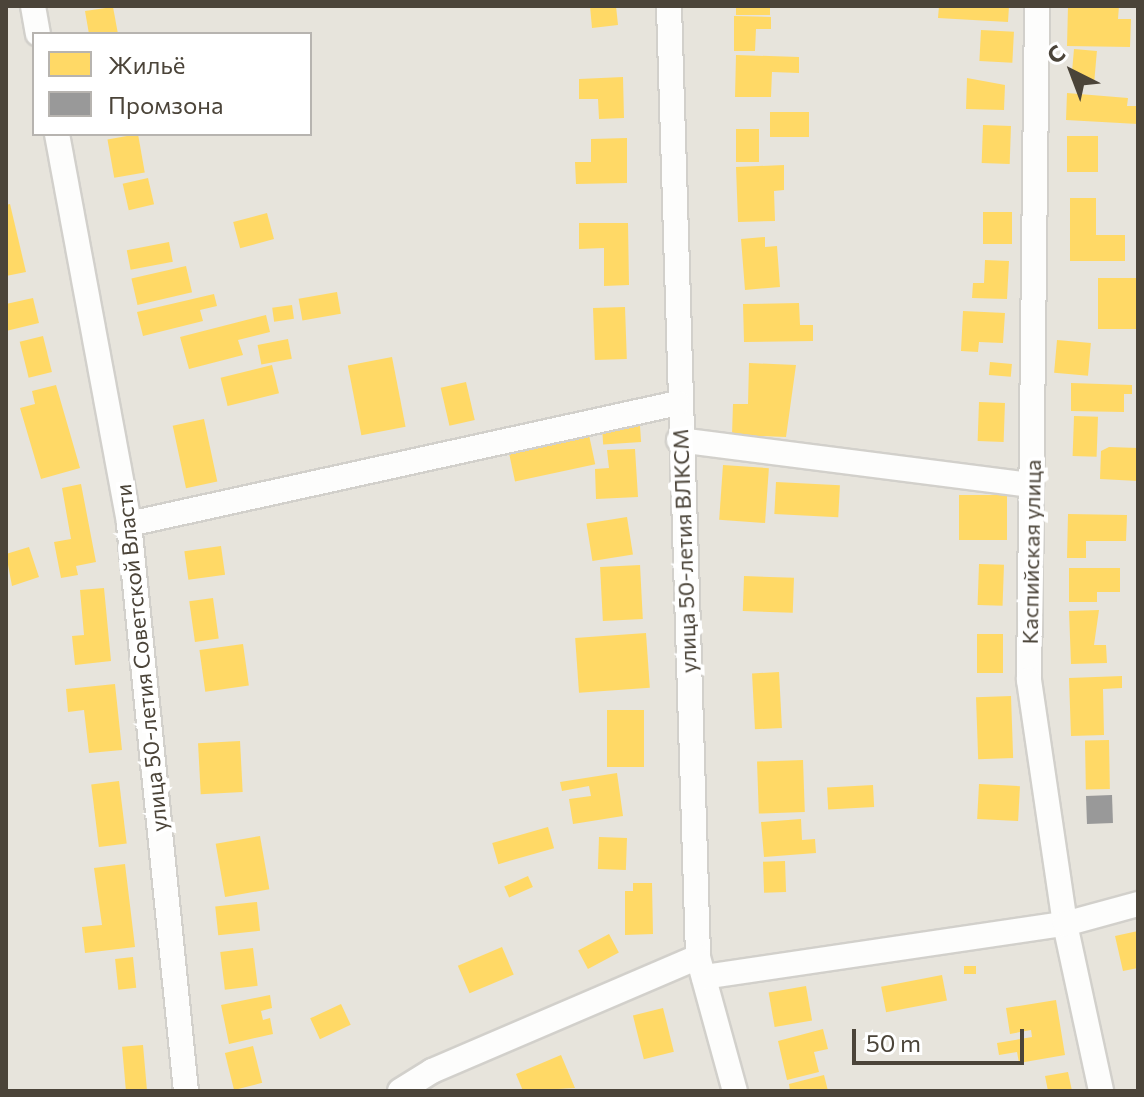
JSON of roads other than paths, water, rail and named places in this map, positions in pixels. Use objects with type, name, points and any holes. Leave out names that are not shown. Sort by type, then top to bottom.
[{"type":"street","points":[[33,6],[38,32]]},
{"type":"street","name":"улица 50-летия ВЛКСМ","points":[[669,6],[679,440],[701,967],[735,1091]]},
{"type":"street","name":"Каспийская улица","points":[[1037,6],[1029,680],[1065,924],[1101,1091]]},
{"type":"street","name":"улица 50-летия Советской Власти","points":[[57,136],[129,524],[186,1091]]},
{"type":"street","points":[[129,524],[678,403]]},
{"type":"street","points":[[679,440],[1031,485]]},
{"type":"street","points":[[400,1091],[432,1071],[701,967],[1065,924],[1138,904]]}]
